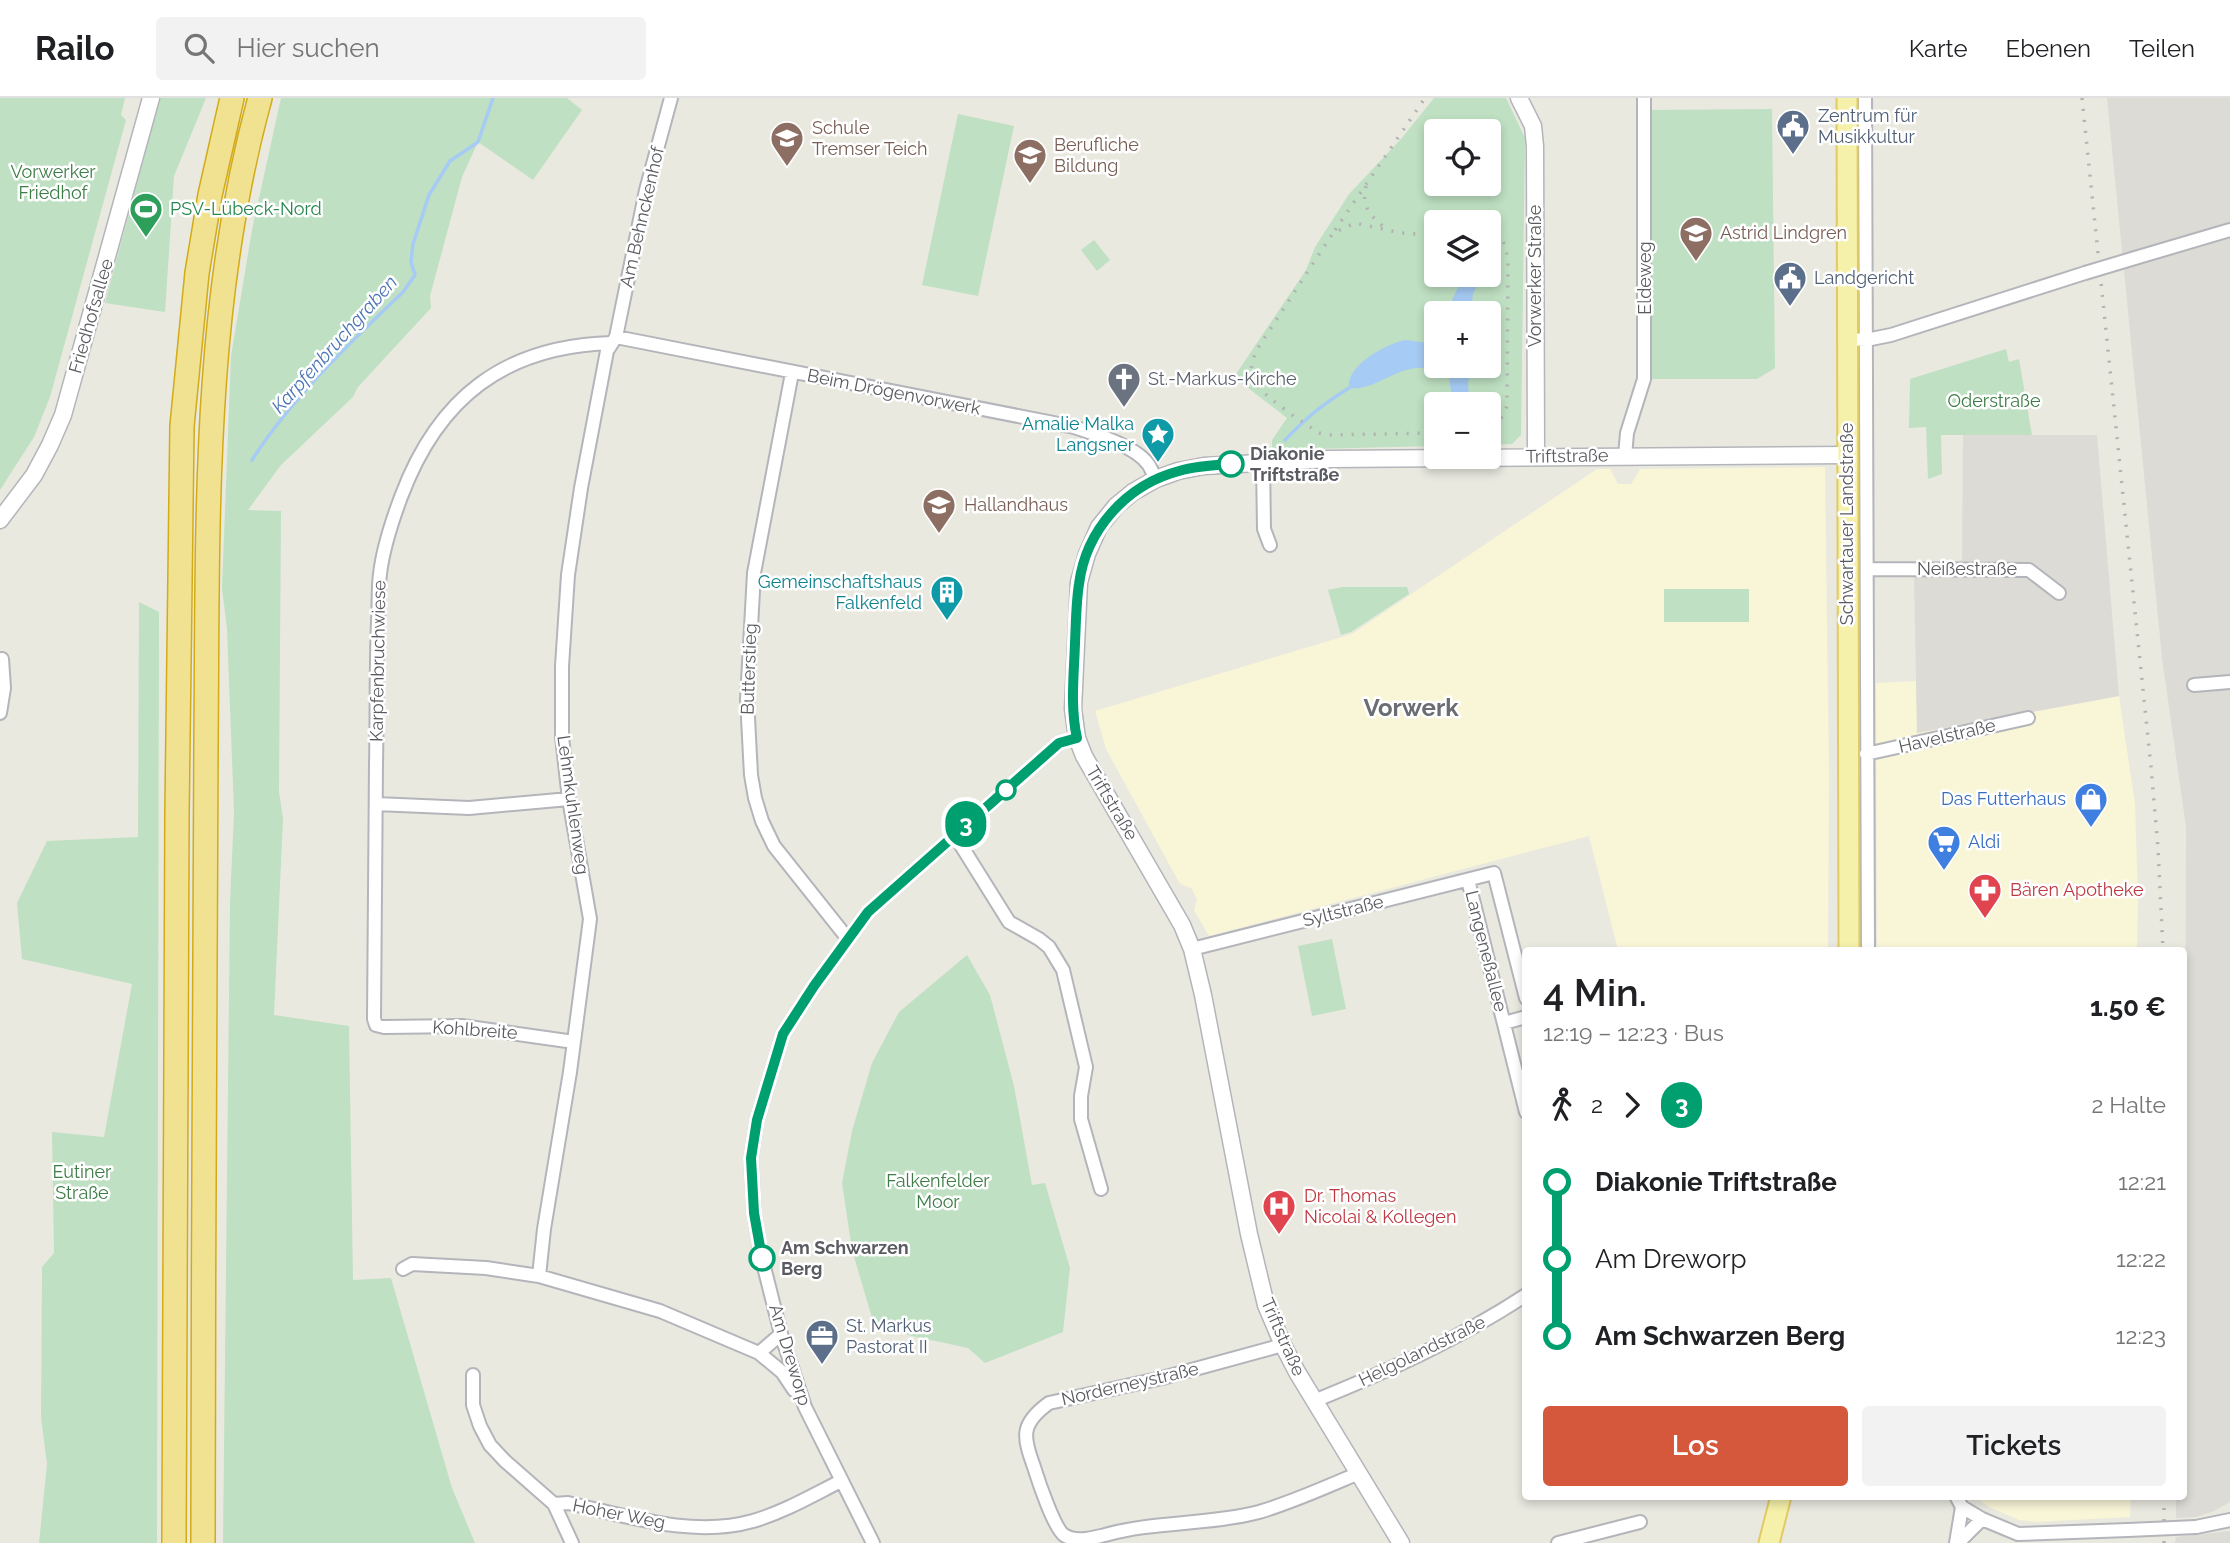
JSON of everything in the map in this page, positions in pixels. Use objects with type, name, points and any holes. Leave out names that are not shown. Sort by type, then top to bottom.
[{"type":"highway","points":[[174,1543],[177,827],[182,426],[197,274],[210,195],[232,98]]},
{"type":"highway","points":[[203,1543],[205,798],[210,427],[215,351],[225,274],[239,188],[260,98]]},
{"type":"main road","name":"Schwartauer Landstraße","points":[[1847,98],[1856,340],[1847,456],[1849,947]]},
{"type":"main road","points":[[1769,1543],[1780,1500]]},
{"type":"street","name":"Friedhofsallee","points":[[0,520],[34,475],[63,415],[151,98]]},
{"type":"street","name":"Am Behnckenhof","points":[[614,340],[646,190],[671,98]]},
{"type":"street","name":"Vorwerker Straße","points":[[1519,98],[1533,126],[1535,146],[1536,457]]},
{"type":"street","name":"Schwartauer Landstraße","points":[[1866,98],[1856,340],[1867,569],[1868,947]]},
{"type":"street","name":"Eldeweg","points":[[1625,456],[1627,433],[1644,379],[1645,104]]},
{"type":"street","points":[[1856,340],[1891,335],[2230,230]]},
{"type":"street","name":"Beim Drögenvorwerk","points":[[614,340],[1074,427],[1120,444],[1142,457],[1156,479]]},
{"type":"street","name":"Lehmkuhlenweg","points":[[539,1276],[590,919],[569,799],[562,737],[562,666],[568,575],[581,488],[607,351],[614,340]]},
{"type":"street","name":"Karpfenbruchwiese","points":[[376,1025],[373,1018],[380,573],[393,518],[410,473],[427,441],[466,395],[486,379],[529,356],[614,340]]},
{"type":"street","name":"Butterstieg","points":[[792,373],[754,573],[747,699],[751,775],[758,810],[774,846],[848,939]]},
{"type":"street","name":"Triftstraße","points":[[1401,1543],[1314,1401],[1283,1345],[1266,1305],[1249,1234],[1192,949],[1182,925],[1084,756],[1077,738],[1073,709],[1076,636],[1079,582],[1087,554],[1099,527],[1116,506],[1133,492],[1156,479],[1204,466],[1342,459],[1847,456]]},
{"type":"street","points":[[1263,462],[1264,529],[1270,545]]},
{"type":"street","name":"Neißestraße","points":[[1867,569],[2029,570],[2059,593]]},
{"type":"street","points":[[0,713],[4,688],[2,659]]},
{"type":"street","points":[[2194,685],[2230,682]]},
{"type":"street","name":"Havelstraße","points":[[1866,754],[2028,718]]},
{"type":"street","name":"Am Dreworp","points":[[873,1543],[805,1407],[781,1334],[762,1259],[754,1213],[751,1158],[757,1120],[783,1034],[868,912],[1059,743],[1077,738]]},
{"type":"street","points":[[376,804],[469,808],[569,799]]},
{"type":"street","points":[[954,834],[1009,922],[1040,939],[1049,947],[1063,970],[1086,1067],[1080,1096],[1081,1119],[1101,1189]]},
{"type":"street","name":"Syltstraße","points":[[1192,949],[1494,873]]},
{"type":"street","name":"Langeneßallee","points":[[1494,873],[1522,982]]},
{"type":"street","name":"Langeneßallee","points":[[1468,880],[1522,1096]]},
{"type":"street","name":"Langeneßallee","points":[[1504,1023],[1522,1018]]},
{"type":"street","name":"Kohlbreite","points":[[376,1025],[462,1026],[573,1042]]},
{"type":"street","points":[[403,1269],[412,1264],[486,1268],[539,1276],[660,1311],[759,1353],[782,1372],[805,1407]]},
{"type":"street","name":"Helgolandstraße","points":[[1314,1401],[1382,1374],[1446,1343],[1522,1297]]},
{"type":"street","points":[[759,1353],[781,1334]]},
{"type":"street","name":"Norderneystraße","points":[[1283,1345],[1163,1378],[1049,1403],[1037,1411],[1027,1425],[1025,1436],[1058,1528],[1063,1535],[1084,1540],[1122,1530],[1256,1513],[1311,1494],[1359,1473]]},
{"type":"street","points":[[473,1375],[473,1405],[490,1445],[554,1504],[572,1543]]},
{"type":"street","name":"Hoher Weg","points":[[554,1504],[568,1503],[697,1528],[727,1527],[754,1521],[783,1510],[841,1481]]},
{"type":"street","points":[[1959,1502],[1982,1519],[2018,1534],[2196,1527],[2229,1520]]},
{"type":"street","points":[[1957,1543],[1959,1502]]},
{"type":"street","points":[[1957,1543],[1982,1519]]},
{"type":"street","points":[[1558,1543],[1640,1522]]},
{"type":"shaded area","points":[[2107,98],[2230,98],[2230,1502],[2196,1517],[2176,1518],[2176,1500],[2187,1500],[2186,827],[2162,658]]},
{"type":"shaded area","points":[[1963,435],[2097,435],[2119,696],[1917,733],[1914,575],[1962,560]]},
{"type":"shaded area","points":[[1825,467],[1828,947],[1617,947],[1589,836],[1209,936],[1194,910],[1197,899],[1191,888],[1180,884],[1106,749],[1095,711],[1352,634],[1597,469],[1610,469],[1618,484],[1631,484],[1640,469]]},
{"type":"shaded area","points":[[1916,681],[1918,733],[2119,696],[2135,804],[2137,947],[1877,947],[1876,683]]},
{"type":"shaded area","points":[[1979,1500],[2131,1500],[2130,1517],[2036,1522],[2019,1520]]},
{"type":"shaded area","points":[[2230,1531],[2230,1543],[2175,1543],[2176,1537]]},
{"type":"green space","name":"Vorwerker Friedhof","points":[[0,98],[125,98],[121,115],[126,120],[50,397],[34,437],[0,490]]},
{"type":"green space","name":"PSV-Lübeck-Nord","points":[[160,98],[206,98],[174,176],[165,312],[105,303]]},
{"type":"green space","points":[[281,98],[567,98],[582,110],[533,180],[478,142],[462,177],[430,296],[431,308],[358,387],[353,397],[281,465],[248,510],[281,511],[279,792],[283,819],[274,1015],[349,1026],[353,1280],[391,1278],[452,1488],[475,1543],[223,1543],[230,904],[234,811],[227,629],[222,588],[231,356],[252,230]]},
{"type":"green space","points":[[1434,98],[1506,98],[1525,138],[1521,435],[1512,444],[1501,444],[1501,392],[1424,392],[1424,446],[1272,450],[1272,440],[1287,418],[1234,377],[1306,270],[1315,247],[1349,194],[1401,139]]},
{"type":"green space","points":[[1772,109],[1775,368],[1757,379],[1644,379],[1645,110]]},
{"type":"green space","points":[[958,114],[1014,126],[978,296],[922,285]]},
{"type":"green space","points":[[1094,240],[1110,260],[1097,271],[1081,250]]},
{"type":"green space","name":"Oderstraße","points":[[2006,349],[2009,362],[2019,359],[2032,435],[1941,435],[1942,474],[1928,479],[1926,427],[1909,428],[1910,379]]},
{"type":"green space","points":[[1342,587],[1407,587],[1409,594],[1351,632],[1341,635],[1328,590]]},
{"type":"green space","points":[[1664,589],[1749,589],[1749,622],[1664,622]]},
{"type":"green space","name":"Eutiner Straße","points":[[139,602],[159,612],[157,1543],[39,1543],[47,1464],[41,1418],[42,1267],[54,1253],[52,1132],[104,1137],[132,984],[22,959],[17,903],[47,841],[138,837]]},
{"type":"green space","points":[[1332,939],[1346,1009],[1312,1016],[1298,946]]},
{"type":"green space","name":"Falkenfelder Moor","points":[[967,955],[990,995],[1014,1086],[1032,1185],[1045,1183],[1070,1268],[1063,1332],[985,1363],[968,1348],[875,1328],[852,1250],[842,1183],[852,1131],[872,1063],[899,1012]]},
{"type":"water","points":[[1459,287],[1477,287],[1472,301],[1452,301]]},
{"type":"water","points":[[1405,340],[1424,342],[1424,368],[1409,369],[1369,386],[1349,388],[1350,379],[1360,364],[1388,346]]},
{"type":"water","points":[[1449,378],[1469,378],[1469,392],[1451,392]]},
{"type":"waterway","name":"Karpfenbruchgraben","points":[[252,460],[304,392],[403,292],[415,275],[411,262],[413,244],[429,195],[450,161],[478,142],[493,98]]},
{"type":"waterway","points":[[1285,440],[1315,412],[1349,388]]},
{"type":"railway","points":[[1335,230],[1425,98]]},
{"type":"railway","points":[[2082,98],[2151,767],[2163,947]]},
{"type":"railway","points":[[1366,186],[1368,210],[1384,227]]},
{"type":"railway","points":[[1424,233],[1401,233],[1355,223],[1333,233],[1256,351],[1251,372],[1257,386],[1264,393],[1319,433],[1424,433]]},
{"type":"railway","points":[[1501,239],[1508,263],[1507,406],[1501,418]]},
{"type":"railway","points":[[2164,1500],[2164,1543]]},
{"type":"bus line","name":"3","points":[[762,1258],[754,1213],[751,1158],[757,1120],[783,1034],[868,912],[1059,743],[1077,738],[1073,709],[1079,582],[1091,542],[1099,527],[1116,506],[1156,479],[1178,471],[1231,464]]},
{"type":"place","name":"Zentrum für Musikkultur","points":[[1793,156]]},
{"type":"place","name":"Schule Tremser Teich","points":[[787,168]]},
{"type":"place","name":"Berufliche Bildung","points":[[1030,185]]},
{"type":"place","name":"PSV-Lübeck-Nord","points":[[146,239]]},
{"type":"place","name":"Astrid Lindgren","points":[[1696,263]]},
{"type":"place","name":"Landgericht","points":[[1790,308]]},
{"type":"place","name":"St.-Markus-Kirche","points":[[1124,409]]},
{"type":"place","name":"Amalie Malka Langsner","points":[[1158,464]]},
{"type":"place","name":"Diakonie Triftstraße","points":[[1231,464]]},
{"type":"place","name":"Hallandhaus","points":[[939,535]]},
{"type":"place","name":"Gemeinschaftshaus Falkenfeld","points":[[947,622]]},
{"type":"place","name":"Das Futterhaus","points":[[2091,829]]},
{"type":"place","name":"Aldi","points":[[1944,872]]},
{"type":"place","name":"Bären Apotheke","points":[[1985,920]]},
{"type":"place","name":"Dr. Thomas Nicolai & Kollegen","points":[[1279,1236]]},
{"type":"place","name":"Am Schwarzen Berg","points":[[762,1258]]},
{"type":"place","name":"St. Markus Pastorat II","points":[[822,1366]]},
{"type":"district","name":"Vorwerk","points":[[1411,708]]}]
